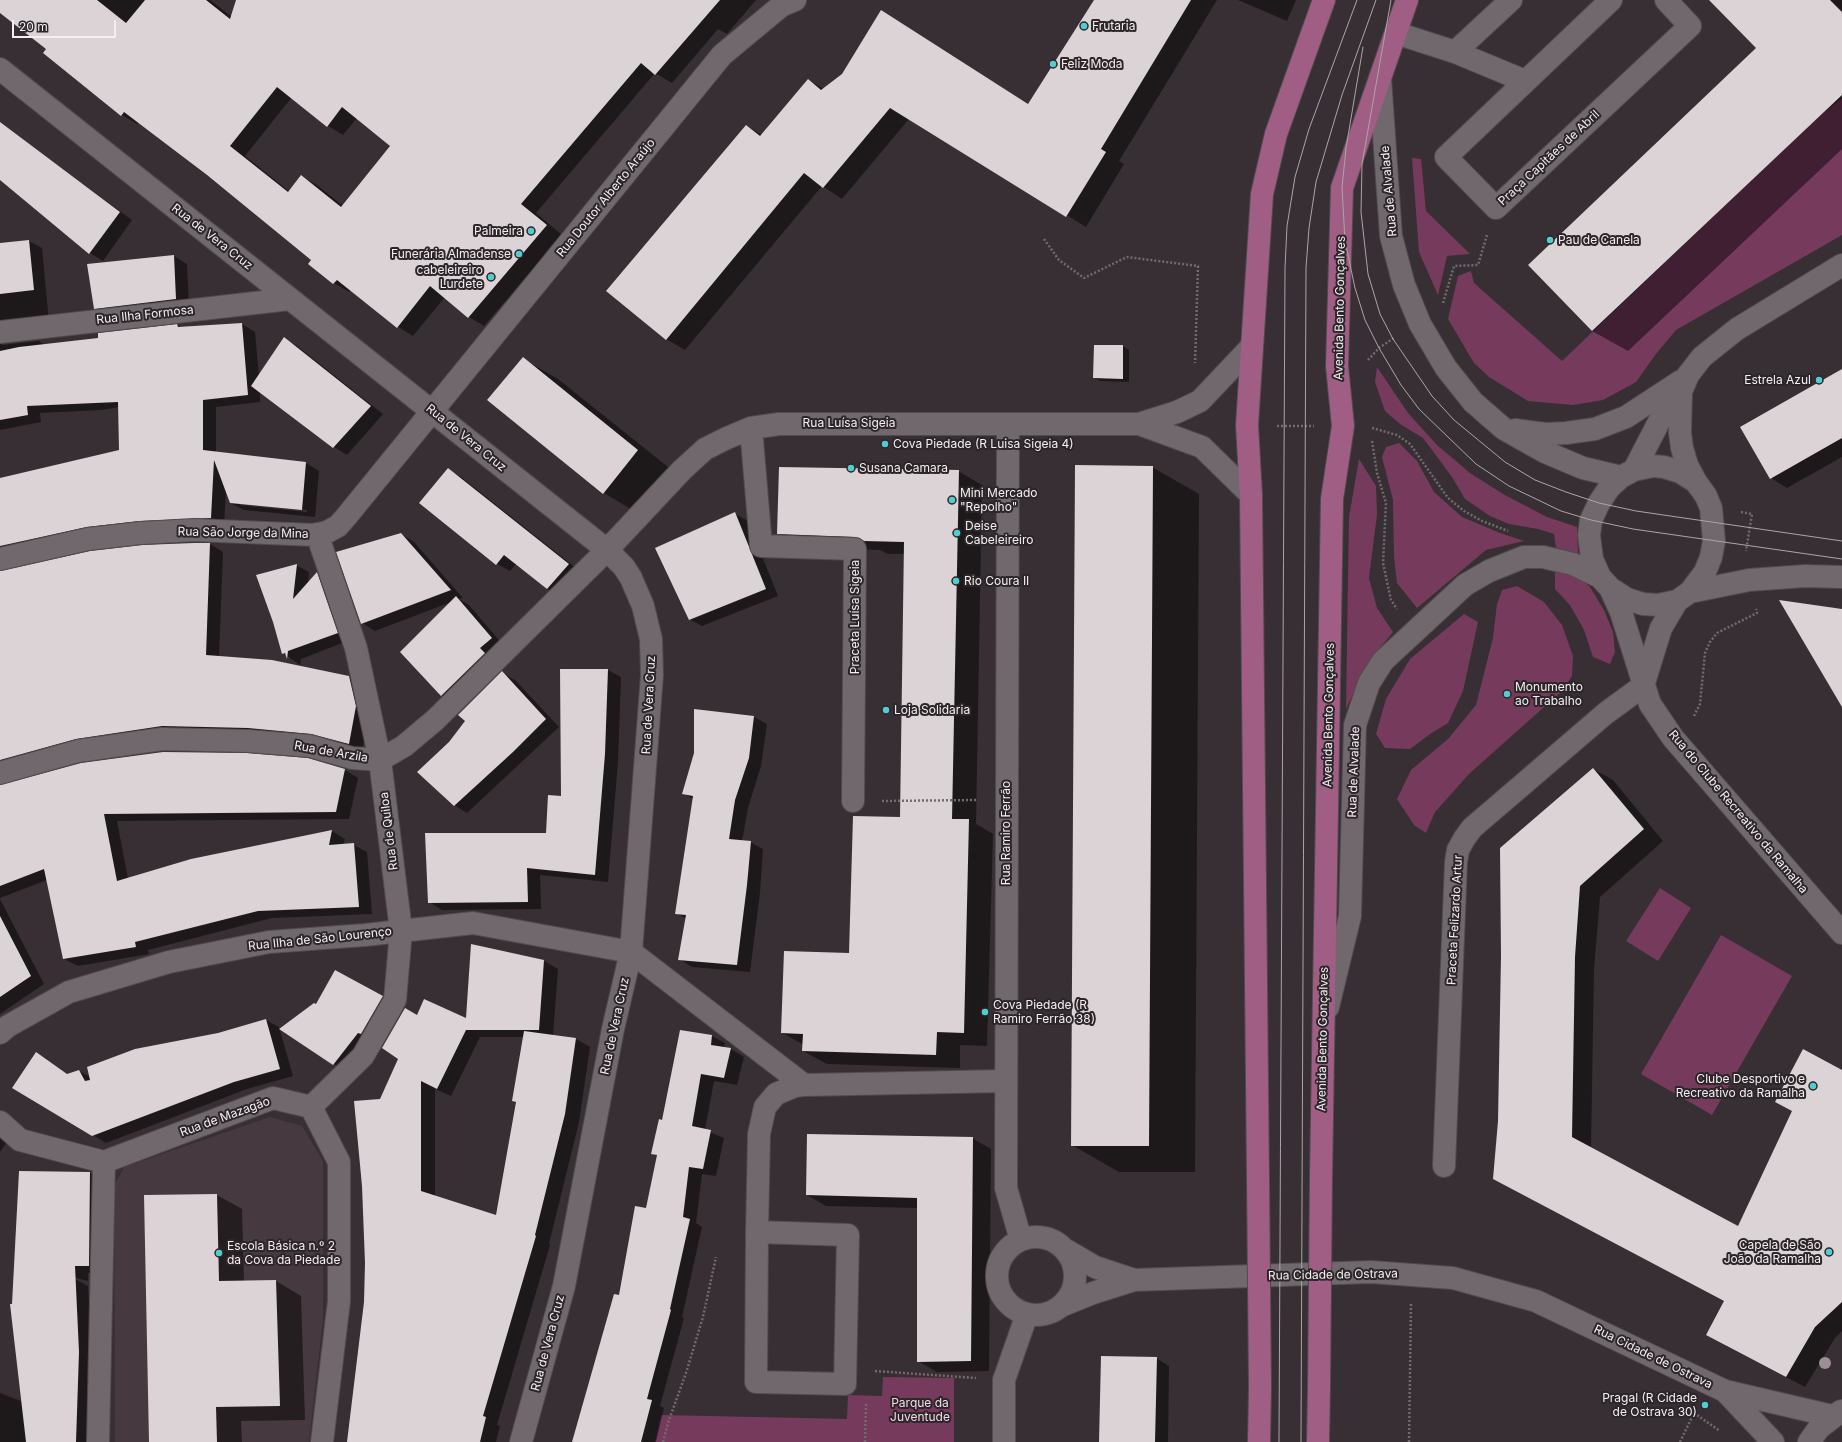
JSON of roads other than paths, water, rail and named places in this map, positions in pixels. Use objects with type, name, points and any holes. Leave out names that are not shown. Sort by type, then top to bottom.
[{"type":"main road","points":[[1259,1442],[1260,1388],[1251,495],[1247,425],[1262,194],[1276,134],[1324,0]]},
{"type":"main road","name":"Avenida Bento Gonçalves","points":[[1318,1442],[1332,500],[1342,426],[1337,366],[1342,188],[1407,0]]},
{"type":"street","name":"Rua Doutor Alberto Araújo","points":[[432,411],[722,55],[781,6],[795,0]]},
{"type":"street","points":[[1455,52],[1511,0]]},
{"type":"street","name":"Praça Capitães de Abril","points":[[1611,0],[1446,158],[1496,208],[1690,26],[1666,0]]},
{"type":"street","points":[[1396,33],[1455,52],[1525,81]]},
{"type":"street","name":"Rua de Vera Cruz","points":[[0,69],[607,550],[624,567],[637,591],[648,623],[653,658],[631,952],[613,1029],[564,1286],[521,1442]]},
{"type":"street","name":"Rua de Alvalade","points":[[1380,78],[1391,236],[1404,285],[1420,324],[1450,374],[1473,402],[1504,428],[1545,452],[1583,468],[1627,474]]},
{"type":"street","points":[[1627,474],[1662,416],[1685,384],[1702,356],[1737,329],[1842,265]]},
{"type":"street","name":"Rua Ilha Formosa","points":[[0,332],[290,299]]},
{"type":"street","name":"Rua Luísa Sigeia","points":[[607,550],[682,470],[705,449],[751,428],[779,424],[1139,424],[1177,412],[1200,401],[1252,346]]},
{"type":"street","points":[[1504,428],[1545,434],[1566,434],[1594,429],[1626,418],[1685,384]]},
{"type":"street","points":[[1643,686],[1661,628],[1684,596],[1705,572],[1711,557],[1714,541],[1710,508],[1706,496],[1696,482],[1687,465],[1682,448],[1680,433],[1685,384]]},
{"type":"street","name":"Rua São Jorge da Mina","points":[[0,559],[88,539],[141,533],[194,530],[248,531],[302,535],[327,532],[338,526],[346,517],[432,411]]},
{"type":"street","name":"Rua Ramiro Ferrão","points":[[1008,424],[1005,1081],[1006,1188],[1021,1240]]},
{"type":"street","name":"Rua Luísa Sigeia","points":[[1139,424],[1202,447],[1251,495]]},
{"type":"street","name":"Praceta Luísa Sigeia","points":[[751,428],[761,546],[855,549],[853,801]]},
{"type":"street","points":[[1696,482],[1680,472],[1664,467],[1653,466],[1627,474],[1609,488],[1599,503],[1591,520],[1589,535],[1592,559],[1605,582],[1627,599],[1643,604],[1658,605],[1684,596],[1749,580],[1805,576],[1842,577]]},
{"type":"street","name":"Rua de Quiloa","points":[[311,1107],[363,1056],[395,1000],[401,931],[380,760],[356,648],[317,534]]},
{"type":"street","name":"Rua de Arzila","points":[[0,773],[78,751],[162,739],[248,741],[310,746],[352,758],[380,760],[404,746],[434,720],[607,550]]},
{"type":"street","name":"Rua de Alvalade","points":[[1324,1024],[1350,916],[1355,725],[1369,683],[1383,661],[1465,585],[1489,571],[1524,557],[1543,557],[1573,564],[1605,582]]},
{"type":"street","name":"Rua do Clube Recreativo da Ramalha","points":[[1605,582],[1621,612],[1643,686],[1650,704],[1673,738],[1842,933]]},
{"type":"street","name":"Praceta Felizardo Artur","points":[[1444,1166],[1456,862],[1458,850],[1472,828],[1606,713],[1643,686]]},
{"type":"street","name":"Rua Ilha de São Lourenço","points":[[0,1033],[8,1026],[69,992],[169,962],[269,942],[401,931],[473,923],[631,952]]},
{"type":"street","points":[[631,952],[804,1085]]},
{"type":"street","points":[[757,1232],[848,1235],[845,1384],[756,1382],[757,1232],[759,1134],[765,1107],[776,1094],[795,1086],[804,1085],[1005,1081]]},
{"type":"street","name":"Rua de Mazagão","points":[[104,1162],[273,1098],[311,1107]]},
{"type":"street","points":[[311,1107],[339,1162],[339,1301],[322,1442]]},
{"type":"street","points":[[0,1122],[20,1140],[104,1162],[98,1442]]},
{"type":"street","points":[[1037,1237],[1053,1240],[1066,1250],[1073,1261],[1076,1273],[1070,1297],[1061,1306],[1050,1312],[1039,1315],[1027,1314],[1014,1308],[1004,1298],[998,1286],[997,1272],[1001,1258],[1009,1247],[1021,1240],[1037,1237]]},
{"type":"street","name":"Rua Cidade de Ostrava","points":[[1066,1250],[1095,1267],[1134,1280]]},
{"type":"street","name":"Rua Cidade de Ostrava","points":[[1061,1306],[1093,1293],[1134,1280],[1371,1272],[1453,1278],[1536,1301],[1725,1391],[1837,1413]]},
{"type":"street","points":[[1004,1442],[1004,1380],[1027,1314]]},
{"type":"street","name":"Rua Cidade de Ostrava","points":[[1725,1391],[1773,1442]]},
{"type":"street","points":[[1809,1442],[1819,1428],[1837,1413]]},
{"type":"tram line","points":[[1279,1442],[1285,268],[1287,226],[1295,177],[1309,129],[1357,0]]},
{"type":"tram line","points":[[1301,1442],[1306,268],[1309,228],[1316,182],[1342,95],[1376,0]]},
{"type":"tram line","points":[[1391,0],[1362,164],[1361,212],[1368,274],[1380,314],[1393,339],[1432,396],[1454,420],[1505,462],[1535,480],[1566,492],[1599,503],[1636,511],[1842,541]]},
{"type":"tram line","points":[[1363,47],[1346,148],[1342,188],[1345,241],[1355,288],[1365,320],[1379,348],[1401,385],[1419,409],[1476,464],[1509,486],[1561,511],[1591,520],[1633,529],[1842,559]]},
{"type":"place","name":"Frutaria","points":[[1084,26]]},
{"type":"place","name":"Feliz Moda","points":[[1053,64]]},
{"type":"place","name":"Palmeira","points":[[531,231]]},
{"type":"place","name":"Pau de Canela","points":[[1550,240]]},
{"type":"place","name":"Funerária Almadense","points":[[519,254]]},
{"type":"place","name":"cabeleireiro Lurdete","points":[[491,277]]},
{"type":"place","name":"Estrela Azul","points":[[1819,380]]},
{"type":"place","name":"Cova Piedade (R Luisa Sigeia 4)","points":[[885,444]]},
{"type":"place","name":"Susana Camara","points":[[851,468]]},
{"type":"place","name":"Mini Mercado \"Repolho\"","points":[[952,500]]},
{"type":"place","name":"Deise Cabeleireiro","points":[[957,533]]},
{"type":"place","name":"Rio Coura II","points":[[956,581]]},
{"type":"place","name":"Monumento ao Trabalho","points":[[1507,694]]},
{"type":"place","name":"Loja Solidaria","points":[[886,710]]},
{"type":"place","name":"Cova Piedade (R Ramiro Ferrão 38)","points":[[985,1012]]},
{"type":"place","name":"Clube Desportivo e Recreativo da Ramalha","points":[[1813,1086]]},
{"type":"place","name":"Capela de São João da Ramalha","points":[[1829,1252]]},
{"type":"place","name":"Escola Básica n.º 2 da Cova da Piedade","points":[[219,1253]]},
{"type":"place","name":"Pragal (R Cidade de Ostrava 30)","points":[[1705,1405]]},
{"type":"park label","name":"Parque da Juventude","points":[[920,1410]]}]
